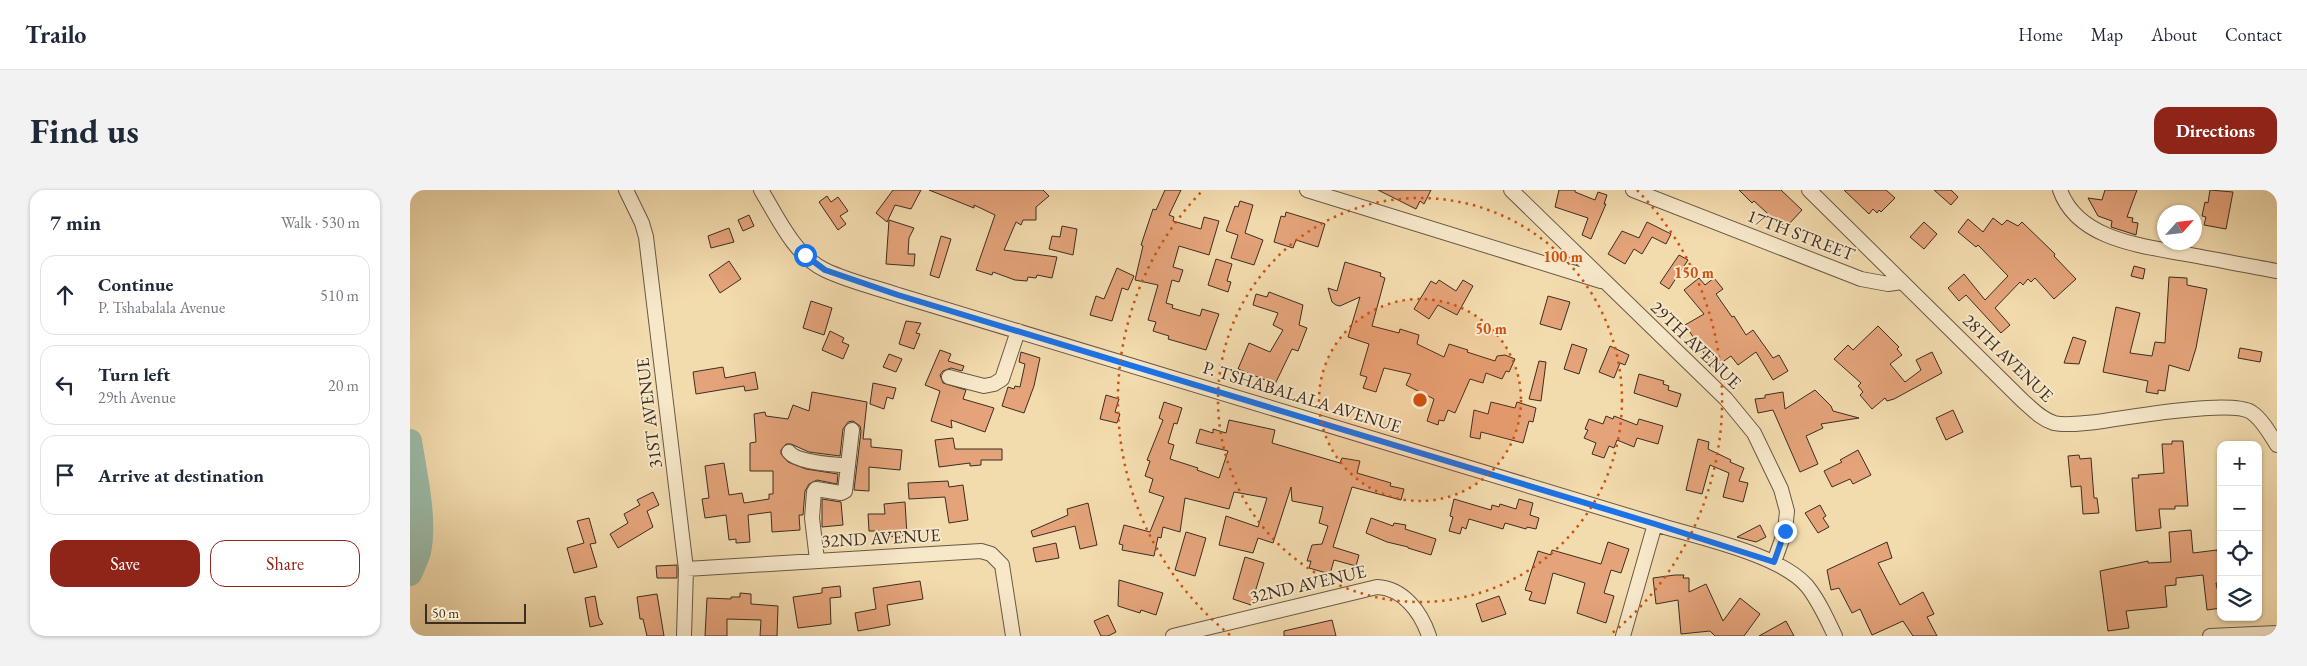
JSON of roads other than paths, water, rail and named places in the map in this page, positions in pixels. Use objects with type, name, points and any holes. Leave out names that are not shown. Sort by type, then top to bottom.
[{"type":"street","name":"31ST AVENUE","points":[[626,190],[642,223],[646,237],[686,569],[684,636]]},
{"type":"street","name":"P. TSHABALALA AVENUE","points":[[761,190],[793,241],[805,255],[825,270],[898,295],[1655,524],[1774,562],[1806,585],[1825,613],[1835,636]]},
{"type":"street","points":[[1308,190],[1604,282]]},
{"type":"street","name":"29TH AVENUE","points":[[1511,190],[1726,400],[1754,433],[1781,489],[1786,511],[1785,531],[1774,562]]},
{"type":"street","name":"17TH STREET","points":[[1633,190],[1861,279],[1888,284],[1902,282]]},
{"type":"street","name":"28TH AVENUE","points":[[1809,190],[2023,401],[2046,420],[2058,424],[2079,424],[2196,409],[2234,407],[2244,409],[2258,418],[2277,445]]},
{"type":"street","points":[[2060,190],[2073,212],[2082,220],[2115,238],[2277,271]]},
{"type":"street","points":[[949,377],[984,386],[1002,380],[1018,331]]},
{"type":"street","points":[[817,560],[812,518],[814,492],[816,489],[844,492],[852,430]]},
{"type":"street","points":[[789,452],[791,455],[809,460],[848,466]]},
{"type":"street","points":[[1623,636],[1655,524]]},
{"type":"street","name":"32ND AVENUE","points":[[686,569],[981,551],[991,554],[1002,565],[1013,636]]},
{"type":"street","name":"32ND AVENUE","points":[[1173,636],[1377,587],[1394,590],[1409,602],[1429,636]]},
{"type":"street","points":[[2210,636],[2277,633]]},
{"type":"waterway","points":[[410,441],[421,511],[419,552],[410,574]]}]
